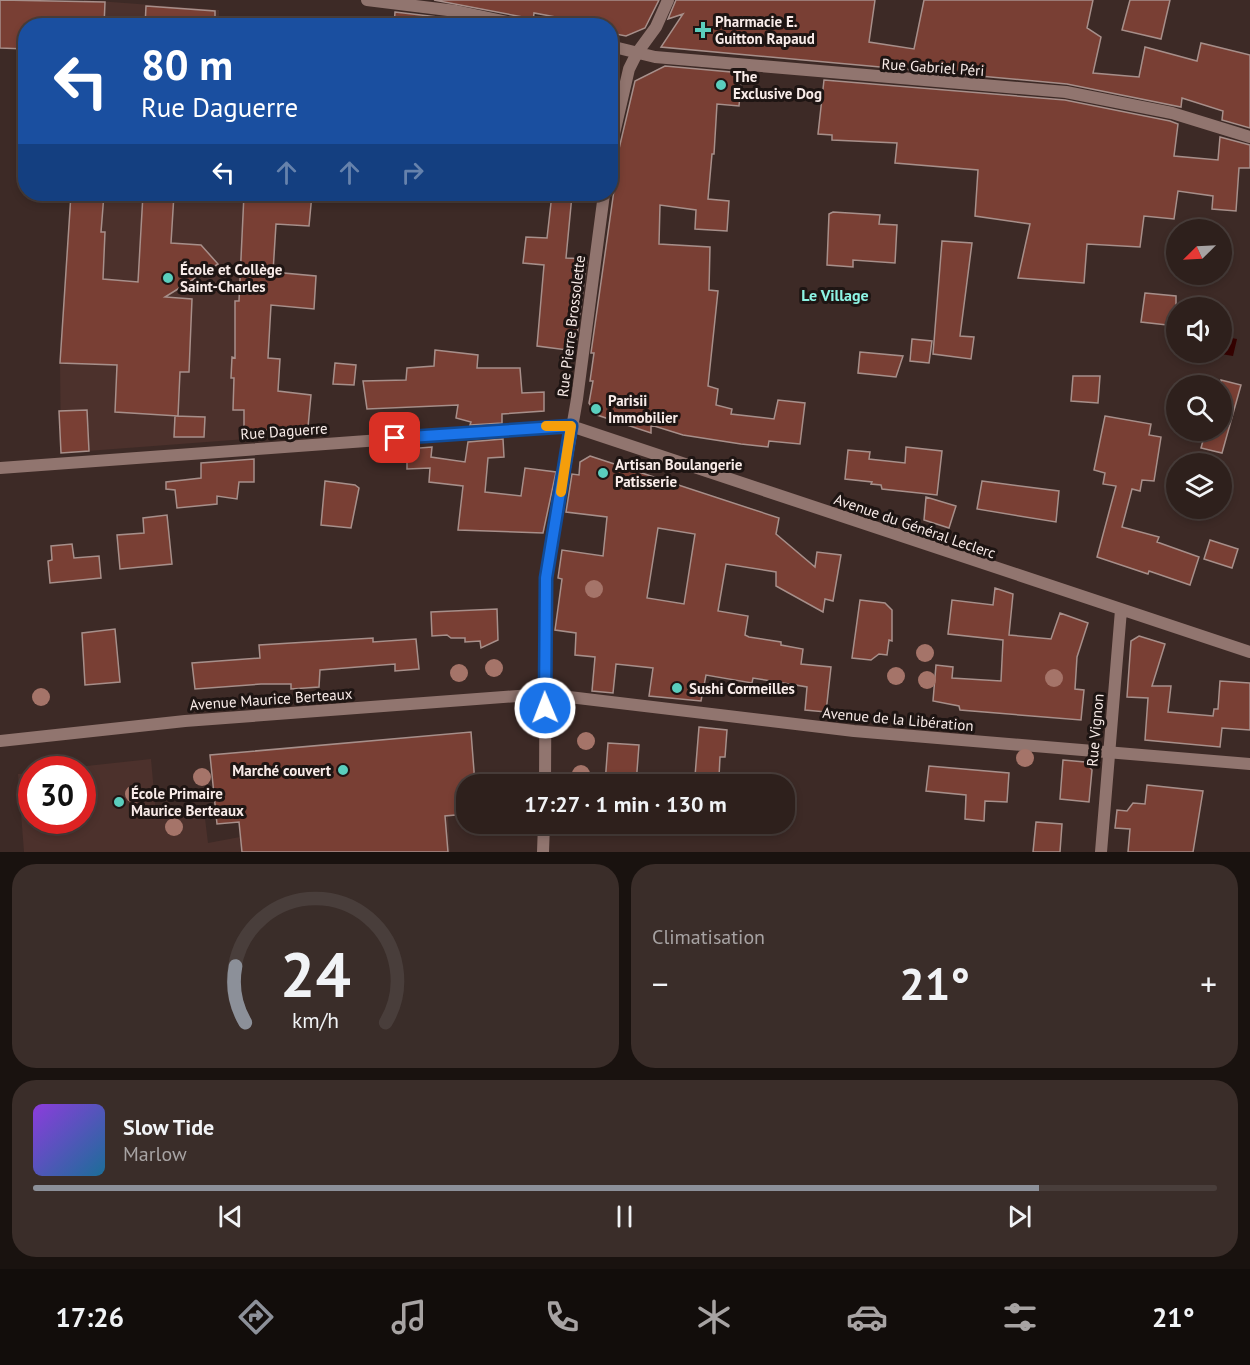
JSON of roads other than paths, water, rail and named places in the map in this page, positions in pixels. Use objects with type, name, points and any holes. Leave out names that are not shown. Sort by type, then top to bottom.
[{"type":"street","points":[[367,0],[456,11],[489,18]]},
{"type":"street","points":[[618,118],[630,69],[637,53],[656,27],[668,0]]},
{"type":"street","name":"Rue Gabriel Péri","points":[[618,48],[637,53],[743,66],[1066,92],[1172,113],[1250,137]]},
{"type":"street","name":"Rue Pierre Brossolette","points":[[545,774],[546,578],[571,426],[603,201]]},
{"type":"street","name":"Rue Daguerre","points":[[0,468],[571,426]]},
{"type":"street","name":"Avenue du Général Leclerc","points":[[571,426],[1250,652]]},
{"type":"street","name":"Rue Vignon","points":[[1101,852],[1121,610]]},
{"type":"street","name":"Avenue Maurice Berteaux","points":[[0,741],[185,721],[544,694]]},
{"type":"street","name":"Avenue de la Libération","points":[[544,694],[854,731],[1250,764]]},
{"type":"street","points":[[543,852],[544,834]]},
{"type":"place","name":"Pharmacie E. Guitton Rapaud","points":[[703,30]]},
{"type":"place","name":"The Exclusive Dog","points":[[721,85]]},
{"type":"place","name":"École et Collège Saint-Charles","points":[[168,278]]},
{"type":"place","name":"Parisii Immobilier","points":[[596,409]]},
{"type":"place","name":"Artisan Boulangerie Patisserie","points":[[603,473]]},
{"type":"place","name":"Sushi Cormeilles","points":[[677,688]]},
{"type":"place","name":"Marché couvert","points":[[343,770]]},
{"type":"place","name":"École Primaire Maurice Berteaux","points":[[119,802]]},
{"type":"district","name":"Le Village","points":[[835,295]]}]
